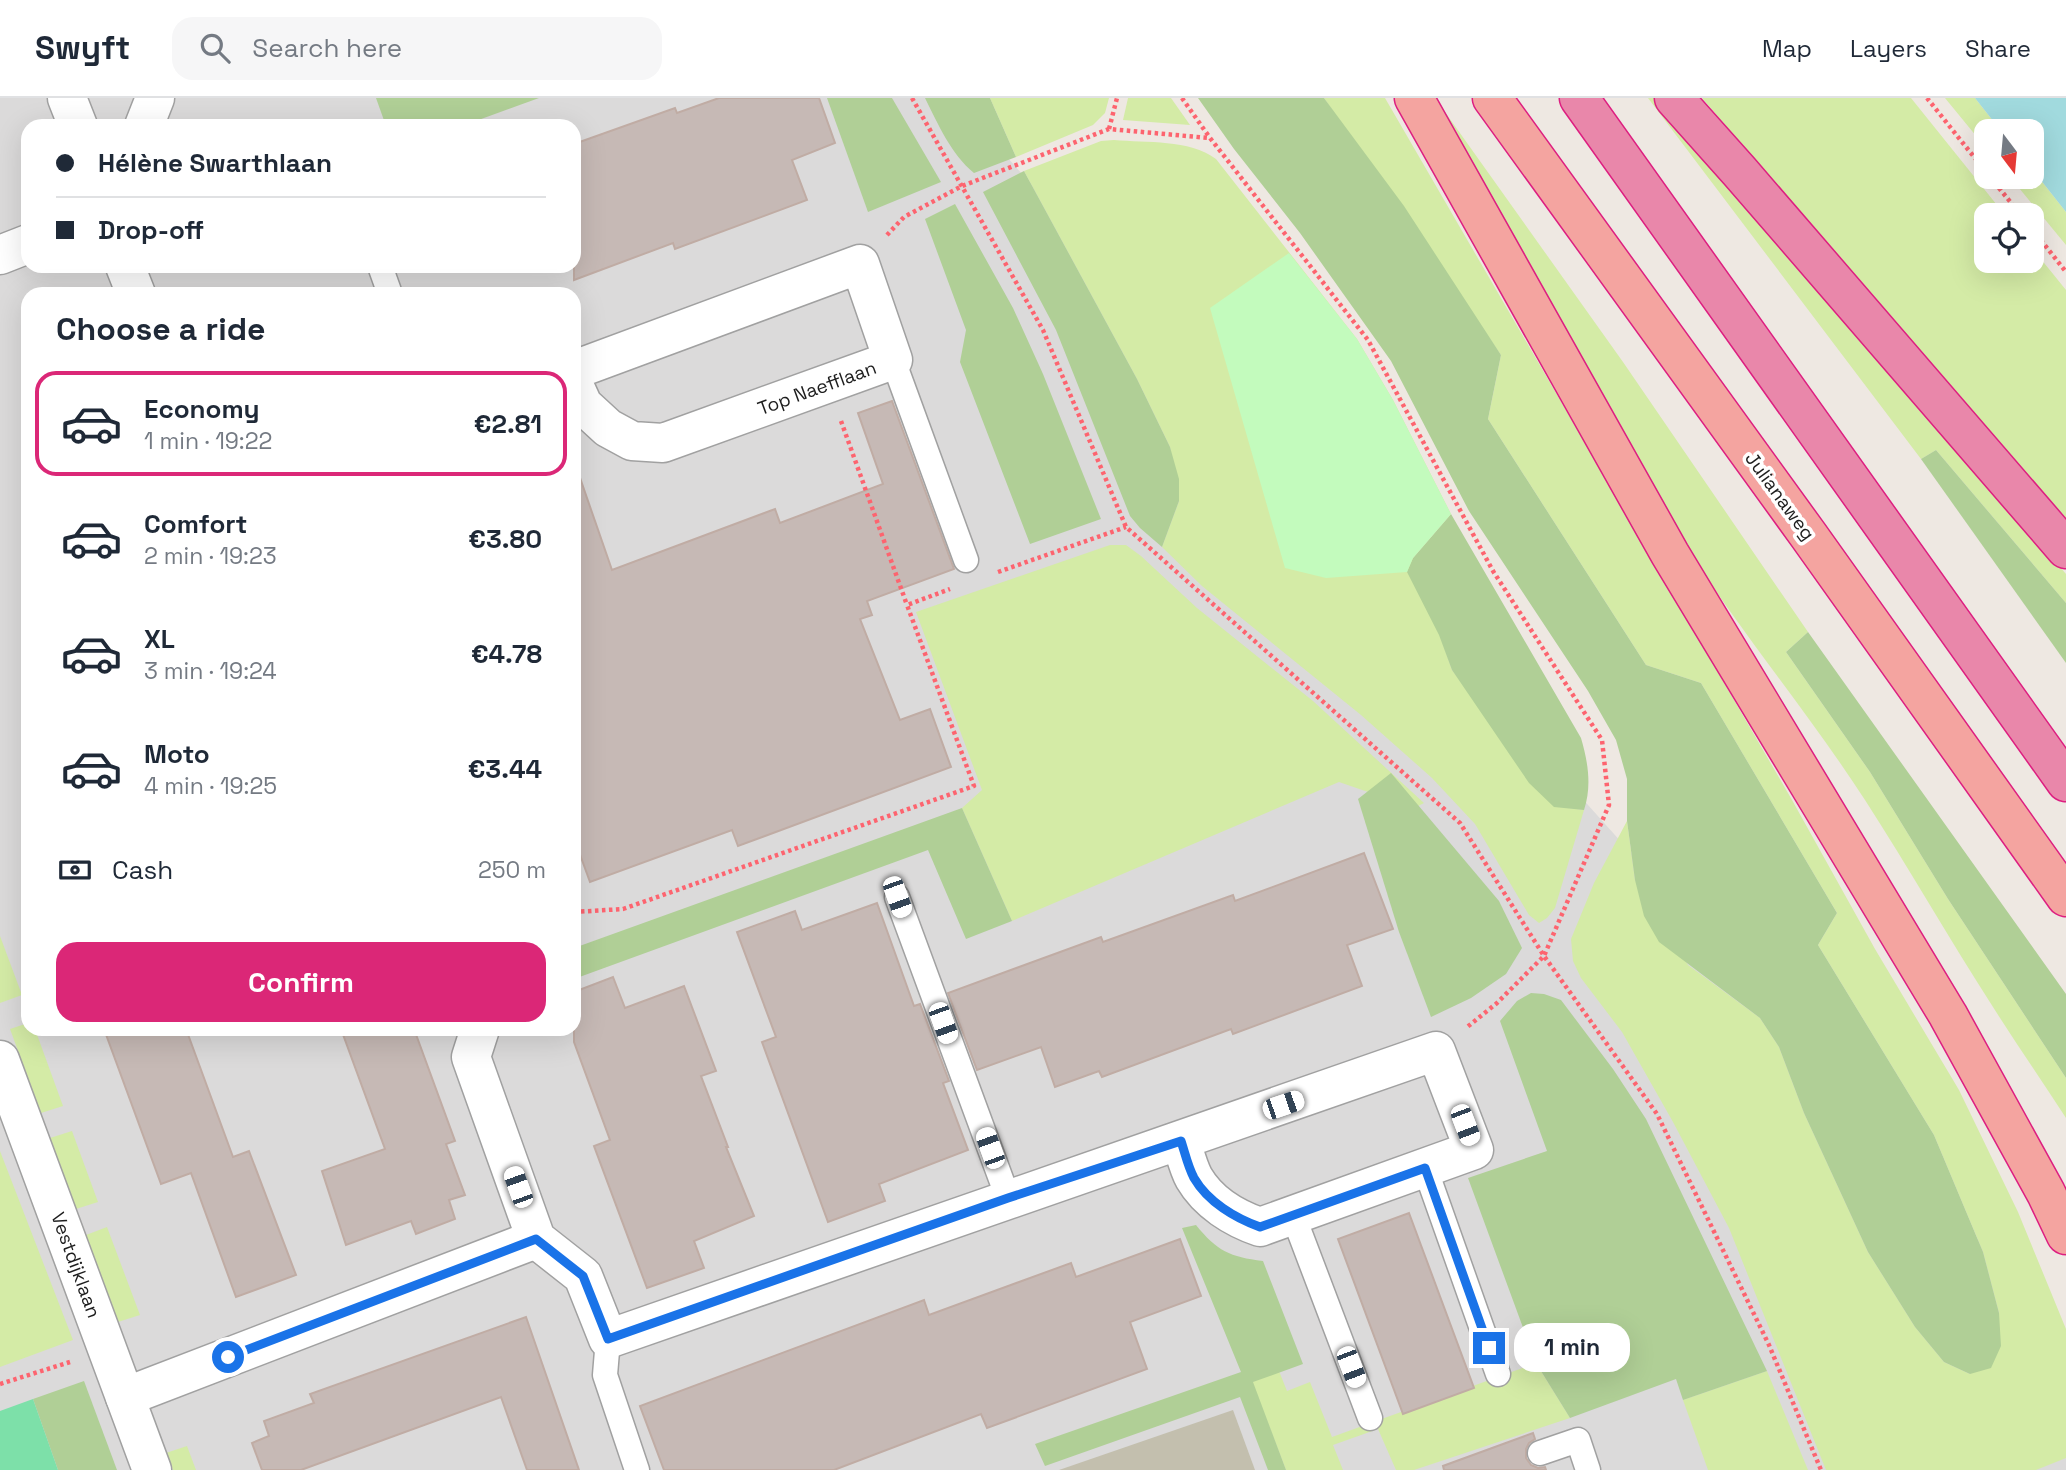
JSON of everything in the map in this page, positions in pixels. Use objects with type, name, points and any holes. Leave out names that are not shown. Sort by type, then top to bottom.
[{"type":"highway","points":[[1414,98],[1670,554],[1948,1016],[2046,1193],[2066,1235]]},
{"type":"highway","name":"Julianaweg","points":[[1492,98],[2066,897]]},
{"type":"highway","points":[[1579,98],[2066,782]]},
{"type":"highway","points":[[1674,98],[2066,549]]},
{"type":"highway","points":[[1948,1016],[2066,1177]]},
{"type":"street","points":[[67,98],[75,119]]},
{"type":"street","points":[[147,119],[155,98]]},
{"type":"street","points":[[0,255],[21,247]]},
{"type":"street","points":[[581,367],[860,264]]},
{"type":"street","name":"Top Naefflaan","points":[[581,401],[608,428],[632,441],[663,443],[893,360],[860,264]]},
{"type":"street","points":[[478,1036],[471,1057],[536,1239],[583,1276],[608,1339],[1436,1051],[1474,1150],[1260,1227],[1236,1219],[1217,1204],[1194,1178],[1181,1141]]},
{"type":"street","name":"Vestdijklaan","points":[[0,1060],[152,1470]]},
{"type":"street","points":[[125,1397],[536,1239]]},
{"type":"lane","points":[[893,360],[966,560]]},
{"type":"lane","points":[[897,897],[1008,1198]]},
{"type":"lane","points":[[1425,1168],[1498,1374]]},
{"type":"lane","points":[[1293,1215],[1370,1418]]},
{"type":"lane","points":[[608,1339],[605,1375],[637,1470]]},
{"type":"lane","points":[[1540,1453],[1578,1440],[1588,1470]]},
{"type":"path","points":[[912,98],[1043,330],[1126,527],[1461,822],[1544,956],[1657,1114],[1769,1345],[1821,1470]]},
{"type":"path","points":[[1109,130],[1117,98]]},
{"type":"path","points":[[1182,98],[1210,138],[1368,340],[1493,571],[1602,740],[1609,805],[1544,956],[1497,1003],[1436,1051]]},
{"type":"path","points":[[1927,98],[1974,157]]},
{"type":"path","points":[[860,264],[904,217],[962,186],[1109,130],[1210,138]]},
{"type":"path","points":[[2000,189],[2011,203]]},
{"type":"path","points":[[2044,244],[2066,272]]},
{"type":"path","points":[[581,912],[623,909],[974,786],[828,384]]},
{"type":"path","points":[[997,573],[1126,527]]},
{"type":"path","points":[[907,605],[958,586]]},
{"type":"path","points":[[0,1384],[107,1349]]},
{"type":"shaded area","points":[[0,98],[954,98],[2066,1338],[2066,1470],[0,1470]]},
{"type":"shaded area","points":[[1233,1410],[1255,1470],[1059,1470]]},
{"type":"green space","points":[[376,98],[539,98],[481,119],[384,119]]},
{"type":"green space","points":[[827,98],[892,98],[941,182],[868,212]]},
{"type":"green space","points":[[925,98],[990,98],[1016,157],[974,173],[952,148]]},
{"type":"green space","points":[[990,98],[1109,98],[1105,113],[1093,125],[1016,157]]},
{"type":"green space","points":[[1128,98],[1171,98],[1190,125],[1123,120]]},
{"type":"green space","points":[[1198,98],[1324,98],[1404,206],[1501,355],[1488,419],[1646,665],[1701,683],[1837,913],[1818,945],[1934,1135],[1983,1252],[1999,1313],[2001,1346],[1991,1368],[1970,1374],[1944,1362],[1915,1327],[1868,1252],[1804,1113],[1779,1047],[1760,1018],[1659,942],[1644,916],[1635,880],[1627,821],[1627,779],[1616,740],[1588,691],[1469,511],[1391,361],[1300,233]]},
{"type":"green space","points":[[1324,98],[1385,98],[1959,1090],[2018,1212],[2066,1329],[2066,1458],[2036,1470],[1826,1470],[1729,1228],[1622,1032],[1581,978],[1573,961],[1571,939],[1594,883],[1627,821],[1635,880],[1688,965],[1760,1018],[1779,1047],[1804,1113],[1868,1252],[1915,1327],[1944,1362],[1970,1374],[1999,1313],[1983,1252],[1934,1135],[1818,945],[1837,913],[1701,683],[1646,665],[1488,419],[1501,355]]},
{"type":"green space","points":[[1435,98],[1623,362],[1808,632],[1786,652],[1870,772],[1948,899],[2066,1078],[2066,1118],[2011,1035],[1865,800],[1679,535]]},
{"type":"green space","points":[[1648,98],[1655,98],[2066,574],[2066,603],[1936,450],[1921,459]]},
{"type":"green space","points":[[1702,98],[1911,98],[1974,176],[1974,189],[1984,189],[1995,203],[1974,203],[1974,273],[2044,273],[2044,263],[2066,290],[2066,522]]},
{"type":"green space","points":[[1945,98],[1975,98],[1992,119],[1974,119],[1974,133]]},
{"type":"green space","points":[[1101,141],[1181,145],[1216,159],[1357,339],[1393,400],[1451,514],[1413,558],[1452,670],[1554,806],[1584,810],[1555,908],[1539,923],[1529,915],[1475,824],[1432,778],[1361,715],[1202,586],[1162,547],[1179,501],[1170,447],[1137,379],[1024,171]]},
{"type":"green space","points":[[1024,171],[1137,379],[1170,447],[1179,479],[1179,501],[1162,547],[1130,516],[1056,330],[983,192]]},
{"type":"green space","points":[[2044,184],[2066,212],[2066,245],[2044,218],[2044,203],[2031,203],[2020,189],[2044,189]]},
{"type":"green space","points":[[955,204],[1013,308],[1043,374],[1101,519],[1030,544],[960,362],[966,330],[925,219]]},
{"type":"green space","points":[[1289,253],[1357,339],[1393,400],[1451,514],[1413,558],[1407,572],[1326,578],[1285,568],[1210,308]]},
{"type":"green space","points":[[1936,450],[2066,603],[2066,663],[1921,459]]},
{"type":"green space","points":[[1451,514],[1581,738],[1588,774],[1584,810],[1554,807],[1529,783],[1452,670],[1439,635],[1407,572],[1413,558]]},
{"type":"green space","points":[[1110,545],[1126,545],[1141,556],[1197,608],[1313,701],[1424,803],[1400,815],[1368,792],[1339,782],[1012,921],[962,808],[982,790],[916,612]]},
{"type":"green space","points":[[1808,632],[2066,994],[2066,1078],[1948,899],[1870,772],[1786,652]]},
{"type":"green space","points":[[1391,773],[1499,901],[1522,948],[1506,974],[1471,998],[1431,1017],[1399,932],[1358,799]]},
{"type":"green space","points":[[962,808],[1012,921],[966,939],[928,850],[581,976],[581,945]]},
{"type":"green space","points":[[0,936],[21,995],[0,1003]]},
{"type":"green space","points":[[1531,993],[1561,1000],[1613,1069],[1646,1119],[1767,1371],[1683,1400],[1676,1379],[1570,1418],[1536,1363],[1468,1178],[1547,1151],[1500,1021],[1517,1001]]},
{"type":"green space","points":[[21,1025],[21,1036],[38,1036],[63,1106],[41,1113],[10,1029]]},
{"type":"green space","points":[[72,1131],[98,1202],[76,1209],[50,1138]]},
{"type":"green space","points":[[0,1151],[73,1340],[0,1367]]},
{"type":"green space","points":[[1196,1225],[1225,1251],[1263,1261],[1303,1364],[1253,1382],[1286,1470],[1268,1470],[1240,1397],[1045,1466],[1035,1444],[1241,1372],[1182,1228]]},
{"type":"green space","points":[[107,1227],[140,1315],[118,1322],[86,1235]]},
{"type":"green space","points":[[1536,1363],[1570,1418],[1414,1470],[1396,1470],[1378,1429],[1333,1445],[1343,1470],[1286,1470],[1252,1382],[1279,1371],[1287,1391],[1310,1382],[1332,1437]]},
{"type":"green space","points":[[1767,1371],[1808,1470],[1708,1470],[1683,1400]]},
{"type":"green space","points":[[84,1381],[117,1470],[58,1470],[33,1399]]},
{"type":"green space","points":[[33,1399],[58,1470],[0,1470],[0,1411]]},
{"type":"green space","points":[[187,1446],[196,1470],[173,1470],[166,1453]]},
{"type":"water","points":[[1975,98],[2066,98],[2066,212],[2044,184],[2044,119],[1992,119]]},
{"type":"building","points":[[719,98],[819,98],[835,143],[792,160],[807,200],[675,249],[673,243],[574,280],[574,273],[581,273],[581,142],[675,108],[677,113]]},
{"type":"building","points":[[892,401],[954,569],[867,601],[872,615],[860,619],[900,720],[930,709],[951,767],[738,846],[732,830],[590,882],[581,857],[581,481],[612,570],[775,509],[780,523],[883,484],[858,413]]},
{"type":"building","points":[[1364,853],[1393,929],[1347,945],[1362,986],[1233,1034],[1231,1029],[1102,1077],[1099,1071],[1055,1087],[1041,1047],[977,1070],[948,993],[1101,937],[1103,942],[1233,895],[1235,901]]},
{"type":"building","points":[[877,903],[914,1006],[920,1004],[949,1081],[943,1083],[968,1150],[879,1184],[885,1201],[828,1222],[762,1042],[776,1037],[737,932],[795,911],[802,930]]},
{"type":"building","points":[[613,977],[625,1008],[684,986],[716,1071],[701,1076],[754,1216],[694,1241],[704,1268],[647,1288],[594,1146],[610,1140],[574,1042],[574,1036],[581,1036],[581,989]]},
{"type":"building","points":[[107,1036],[189,1036],[233,1157],[249,1151],[296,1275],[236,1297],[191,1173],[161,1184]]},
{"type":"building","points":[[344,1036],[417,1036],[455,1141],[446,1144],[465,1195],[449,1200],[455,1219],[416,1234],[411,1221],[346,1245],[322,1171],[385,1149]]},
{"type":"building","points":[[1409,1213],[1474,1388],[1403,1414],[1338,1239]]},
{"type":"building","points":[[1180,1239],[1201,1296],[1130,1322],[1147,1369],[987,1428],[981,1414],[834,1470],[664,1470],[640,1406],[924,1300],[929,1315],[1071,1263],[1076,1277]]},
{"type":"building","points":[[526,1317],[579,1470],[527,1470],[501,1397],[301,1470],[262,1470],[252,1443],[269,1436],[264,1421],[314,1403],[310,1394]]},
{"type":"building","points":[[1533,1433],[1535,1439],[1526,1449],[1526,1458],[1531,1465],[1545,1467],[1546,1470],[1444,1470],[1443,1466]]},
{"type":"route","points":[[228,1357],[536,1239],[583,1276],[608,1339],[1008,1198],[1181,1141],[1194,1178],[1217,1204],[1236,1219],[1260,1227],[1425,1168],[1489,1348]]}]
